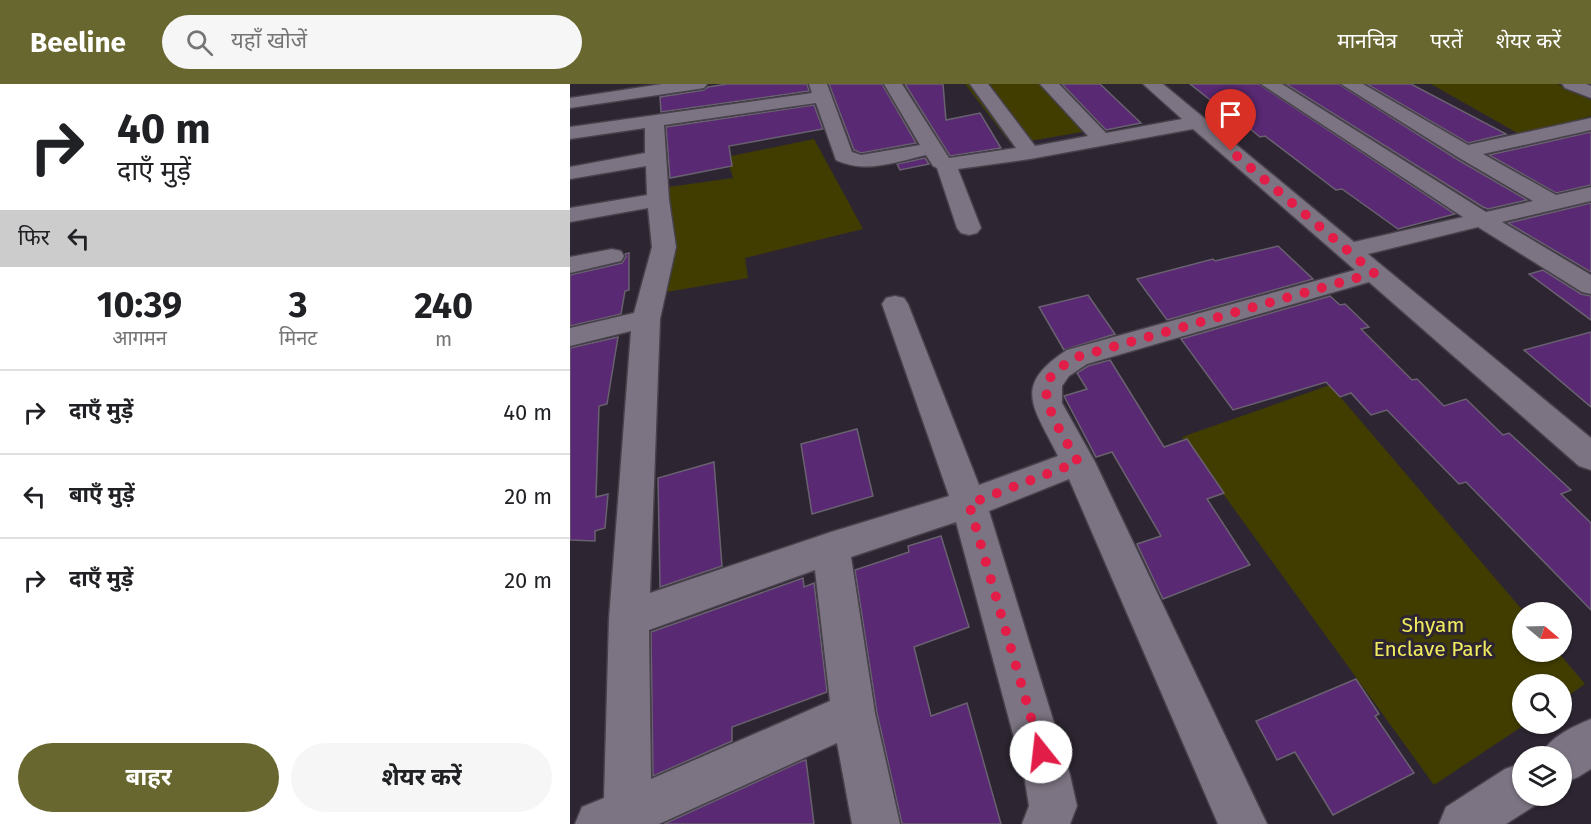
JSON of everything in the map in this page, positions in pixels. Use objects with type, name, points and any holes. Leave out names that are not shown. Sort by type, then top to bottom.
[{"type":"street","points":[[570,103],[698,84]]},
{"type":"street","points":[[893,84],[940,162],[946,165],[1030,153],[1197,123]]},
{"type":"street","points":[[979,84],[1030,153]]},
{"type":"street","points":[[1049,84],[1102,140]]},
{"type":"street","points":[[1152,84],[1591,457]]},
{"type":"street","points":[[1270,84],[1484,221],[1591,286]]},
{"type":"street","points":[[1350,84],[1553,203]]},
{"type":"street","points":[[1570,84],[1591,93]]},
{"type":"street","points":[[570,133],[820,90],[843,156],[847,159],[854,161],[877,159],[932,148]]},
{"type":"street","points":[[654,120],[658,200],[664,247],[646,319],[617,821],[853,713]]},
{"type":"street","points":[[1463,152],[1591,124]]},
{"type":"street","points":[[570,173],[655,158]]},
{"type":"street","points":[[946,165],[969,228]]},
{"type":"street","points":[[1243,824],[1078,462],[1047,403],[1047,384],[1059,369],[1077,357],[1484,221],[1591,194]]},
{"type":"street","points":[[570,215],[658,200]]},
{"type":"street","points":[[570,265],[612,256]]},
{"type":"street","points":[[895,304],[969,504],[1047,775],[1053,806],[1046,824]]},
{"type":"street","points":[[570,337],[646,319]]},
{"type":"street","points":[[629,619],[831,548],[969,504],[1078,462]]},
{"type":"street","points":[[831,548],[853,713],[876,824]]},
{"type":"street","points":[[1572,754],[1591,742]]},
{"type":"street","points":[[1463,824],[1512,792]]},
{"type":"green space","points":[[965,84],[1040,84],[1088,131],[1011,144]]},
{"type":"green space","points":[[1431,84],[1557,84],[1591,100],[1591,116],[1521,135]]},
{"type":"green space","points":[[814,139],[863,229],[745,258],[748,278],[655,294],[654,189],[733,178],[727,157]]},
{"type":"green space","name":"Shyam Enclave Park","points":[[1330,385],[1515,602],[1512,602],[1512,662],[1566,662],[1585,684],[1572,693],[1572,674],[1512,674],[1512,733],[1434,785],[1182,437]]},
{"type":"building","points":[[727,84],[807,84],[809,91],[661,112],[660,97]]},
{"type":"building","points":[[829,84],[882,84],[916,143],[861,153],[854,150]]},
{"type":"building","points":[[905,84],[943,84],[946,120],[980,113],[1001,148],[950,156]]},
{"type":"building","points":[[1062,84],[1100,84],[1141,123],[1106,130]]},
{"type":"building","points":[[1190,84],[1259,84],[1455,214],[1398,229],[1342,189],[1336,190],[1265,136],[1260,137],[1246,128]]},
{"type":"building","points":[[1286,84],[1339,84],[1455,158],[1527,200],[1488,209],[1483,207]]},
{"type":"building","points":[[1367,84],[1411,84],[1506,134],[1468,143]]},
{"type":"building","points":[[814,105],[823,129],[729,146],[732,166],[670,178],[666,127]]},
{"type":"building","points":[[1591,132],[1591,185],[1556,193],[1489,155]]},
{"type":"building","points":[[925,158],[929,164],[900,170],[897,164]]},
{"type":"building","points":[[1591,203],[1591,272],[1508,223]]},
{"type":"building","points":[[1278,246],[1313,279],[1167,320],[1137,279],[1213,259],[1215,261]]},
{"type":"building","points":[[629,253],[629,290],[625,291],[621,314],[570,326],[570,275],[622,263],[626,257],[625,254]]},
{"type":"building","points":[[1543,270],[1581,294],[1591,296],[1591,320],[1529,274]]},
{"type":"building","points":[[1088,295],[1115,334],[1064,350],[1039,307]]},
{"type":"building","points":[[1330,296],[1340,305],[1345,304],[1369,327],[1361,329],[1412,380],[1417,379],[1444,406],[1466,399],[1503,435],[1509,433],[1571,490],[1561,494],[1591,523],[1591,610],[1466,482],[1459,484],[1387,410],[1371,415],[1351,393],[1340,397],[1326,382],[1233,410],[1181,339]]},
{"type":"building","points":[[1591,332],[1591,407],[1524,350]]},
{"type":"building","points":[[618,337],[607,404],[599,406],[596,497],[608,494],[605,528],[595,531],[595,541],[570,540],[570,348]]},
{"type":"building","points":[[1110,360],[1164,447],[1187,439],[1224,493],[1207,499],[1250,565],[1163,599],[1137,544],[1161,536],[1112,452],[1096,457],[1064,396],[1087,389],[1077,373],[1088,366]]},
{"type":"building","points":[[857,429],[873,496],[812,514],[801,444]]},
{"type":"building","points":[[714,462],[722,566],[660,587],[658,478]]},
{"type":"building","points":[[941,536],[969,627],[914,647],[931,716],[967,703],[1001,824],[902,824],[877,713],[855,570],[909,552],[908,546]]},
{"type":"building","points":[[803,578],[804,587],[814,583],[827,692],[732,727],[732,741],[653,776],[651,632]]},
{"type":"building","points":[[1356,679],[1379,714],[1375,716],[1414,773],[1333,815],[1295,752],[1277,760],[1256,721]]},
{"type":"building","points":[[806,760],[814,824],[664,824],[802,761]]},
{"type":"route","points":[[1041,752],[969,504],[1078,462],[1047,403],[1047,384],[1059,369],[1077,357],[1374,273],[1231,151]]}]
